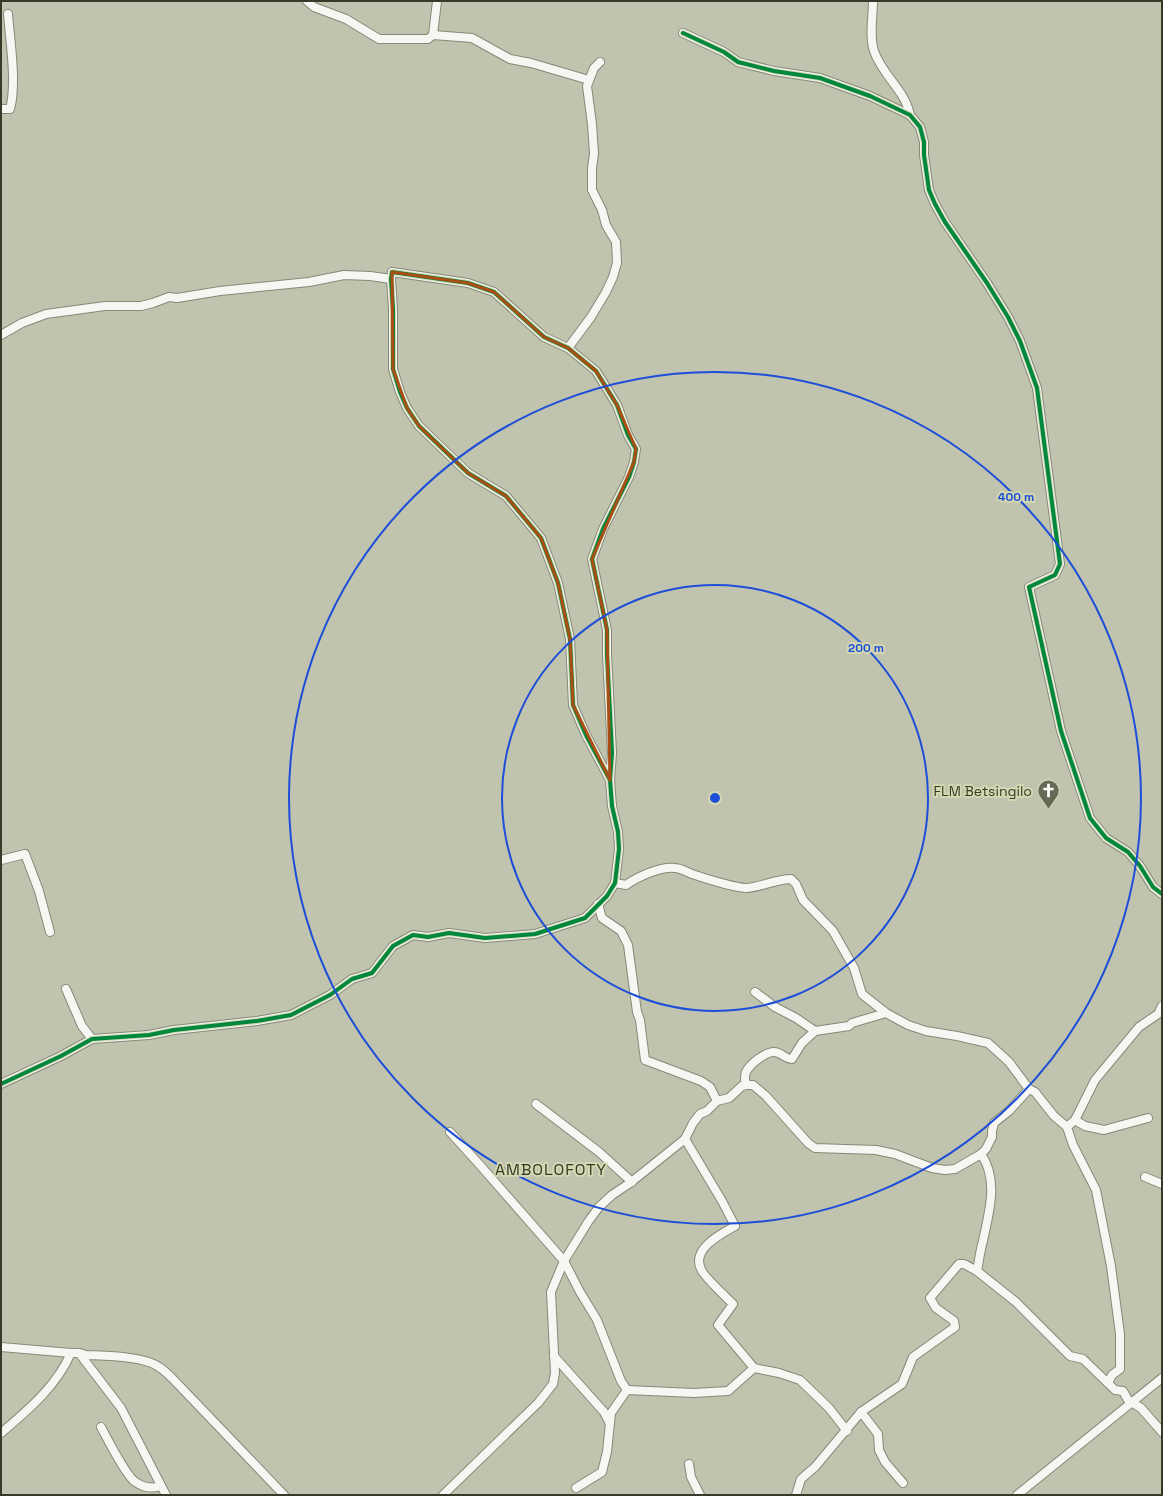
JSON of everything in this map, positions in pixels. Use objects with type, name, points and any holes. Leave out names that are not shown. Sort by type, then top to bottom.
[{"type":"street","points":[[307,1],[314,7],[346,19],[379,38],[428,39],[433,35],[472,38],[510,59],[531,63],[589,80]]},
{"type":"street","points":[[433,35],[437,1]]},
{"type":"street","points":[[873,1],[872,39],[874,51],[881,64],[900,91],[908,106],[910,115]]},
{"type":"street","points":[[1,109],[10,109],[13,100],[13,79],[8,14]]},
{"type":"street","points":[[683,33],[724,52],[738,62],[774,71],[820,78],[870,96],[910,115],[920,127],[923,135],[929,190],[935,204],[945,222],[1008,317],[1020,341],[1037,388],[1060,564],[1055,575],[1029,587],[1060,731],[1090,818],[1106,838],[1128,852],[1140,866],[1153,887],[1162,894]]},
{"type":"street","points":[[568,348],[591,317],[606,292],[614,276],[617,263],[616,242],[606,225],[602,210],[592,190],[592,168],[594,154],[587,86],[594,68],[600,62]]},
{"type":"street","points":[[1,1084],[92,1039],[149,1035],[174,1030],[257,1021],[291,1015],[330,995],[352,979],[372,972],[393,946],[413,936],[428,937],[449,933],[485,938],[535,934],[585,918],[607,896],[615,883],[619,849],[618,832],[612,806],[610,780],[612,753],[606,654],[607,630],[592,559],[603,529],[629,476],[634,462],[636,449],[628,435],[617,405],[605,383],[596,371],[568,348],[544,337],[494,292],[468,283],[392,272],[393,370],[403,398],[419,426],[468,473],[506,496],[541,538],[558,583],[570,639],[573,705],[586,735],[610,780]]},
{"type":"street","points":[[1,335],[22,323],[46,314],[105,306],[141,306],[170,297],[178,298],[220,291],[309,282],[344,275],[370,276],[391,279]]},
{"type":"street","points":[[1,860],[25,854],[39,891],[50,932]]},
{"type":"street","points":[[615,883],[626,885],[646,874],[659,870],[675,868],[711,880],[746,888],[784,879],[791,879],[796,884],[803,900],[833,931],[854,968],[862,994],[886,1013],[908,1026],[988,1043],[1009,1062],[1029,1090],[1035,1092],[1054,1116],[1068,1127],[1073,1145],[1096,1190],[1111,1266],[1120,1334],[1120,1369],[1112,1375],[1108,1383]]},
{"type":"street","points":[[598,904],[602,918],[621,931],[628,945],[645,1060],[702,1081],[710,1087],[718,1101]]},
{"type":"street","points":[[66,989],[82,1026],[92,1039]]},
{"type":"street","points":[[755,992],[775,1007],[796,1018],[815,1031]]},
{"type":"street","points":[[1068,1127],[1075,1120],[1095,1080],[1139,1027],[1161,1012]]},
{"type":"street","points":[[746,1085],[744,1078],[746,1072],[751,1066],[767,1054],[774,1052],[787,1059],[792,1059],[802,1043],[815,1031],[849,1026],[852,1023],[886,1013]]},
{"type":"street","points":[[443,1495],[538,1403],[553,1384],[555,1372],[551,1292],[564,1261],[599,1207],[612,1195],[632,1182],[685,1139],[693,1123],[700,1114],[707,1111],[718,1101],[729,1098],[742,1086],[753,1085],[766,1096],[808,1143],[815,1148],[876,1150],[896,1154],[932,1168],[945,1170],[954,1169],[981,1154],[986,1149],[992,1137],[994,1123],[1012,1108],[1029,1090]]},
{"type":"street","points":[[536,1104],[598,1152],[632,1182]]},
{"type":"street","points":[[1075,1120],[1085,1126],[1104,1130],[1148,1118]]},
{"type":"street","points":[[450,1132],[564,1261],[597,1320],[621,1381],[627,1390]]},
{"type":"street","points":[[685,1139],[735,1226],[713,1239],[701,1253],[699,1261],[701,1269],[733,1304],[718,1325],[754,1368],[779,1373],[800,1380],[829,1408],[847,1431]]},
{"type":"street","points":[[977,1271],[981,1247],[991,1207],[992,1194],[989,1171],[981,1154]]},
{"type":"street","points":[[1146,1177],[1162,1184]]},
{"type":"street","points":[[796,1495],[801,1479],[815,1467],[847,1431],[861,1412],[902,1384],[913,1357],[955,1327],[954,1321],[936,1308],[930,1298],[959,1264],[964,1264],[977,1271],[1016,1302],[1070,1356],[1083,1359],[1115,1390],[1123,1392],[1128,1400],[1141,1408],[1162,1432]]},
{"type":"street","points":[[1,1347],[137,1360],[150,1362],[159,1366],[284,1495]]},
{"type":"street","points":[[1,1433],[42,1396],[55,1382],[75,1353]]},
{"type":"street","points":[[75,1353],[122,1408],[166,1495]]},
{"type":"street","points":[[554,1356],[604,1412],[610,1422]]},
{"type":"street","points":[[627,1390],[694,1393],[728,1391],[754,1368]]},
{"type":"street","points":[[1017,1495],[1162,1378]]},
{"type":"street","points":[[576,1488],[602,1472],[607,1452],[611,1413],[627,1390]]},
{"type":"street","points":[[861,1412],[878,1434],[879,1450],[885,1462],[903,1483]]},
{"type":"street","points":[[101,1427],[126,1471],[134,1480],[143,1486],[155,1488],[161,1486]]},
{"type":"street","points":[[689,1464],[691,1477],[700,1495]]},
{"type":"highlighted area","points":[[392,272],[468,283],[494,292],[544,337],[568,348],[596,371],[617,405],[636,449],[634,462],[592,559],[607,630],[610,780],[573,705],[570,639],[558,583],[541,538],[506,496],[468,473],[419,426],[407,408],[393,369]]},
{"type":"cycle path","points":[[683,33],[724,52],[738,62],[774,71],[820,78],[870,96],[910,115],[920,127],[924,142],[924,155],[929,190],[935,204],[945,222],[987,283],[1008,317],[1020,341],[1037,388],[1060,564],[1055,575],[1029,587],[1061,731],[1090,818],[1106,838],[1128,852],[1140,866],[1153,887],[1162,894]]},
{"type":"cycle path","points":[[1,1084],[61,1056],[92,1039],[149,1035],[174,1030],[257,1021],[291,1015],[330,995],[352,979],[372,973],[393,946],[413,935],[428,937],[449,933],[485,938],[535,934],[585,918],[607,896],[615,883],[619,849],[618,832],[612,806],[610,780],[612,753],[607,630],[592,559],[603,529],[629,477],[634,462],[636,449],[628,435],[617,405],[596,371],[568,348],[544,337],[494,292],[468,283],[392,272],[393,369],[400,392],[407,408],[419,426],[468,473],[506,496],[541,538],[558,583],[570,639],[573,705],[586,735],[610,780]]},
{"type":"place","name":"FLM Betsingilo","points":[[1048,810]]},
{"type":"district","name":"AMBOLOFOTY","points":[[551,1169]]}]
